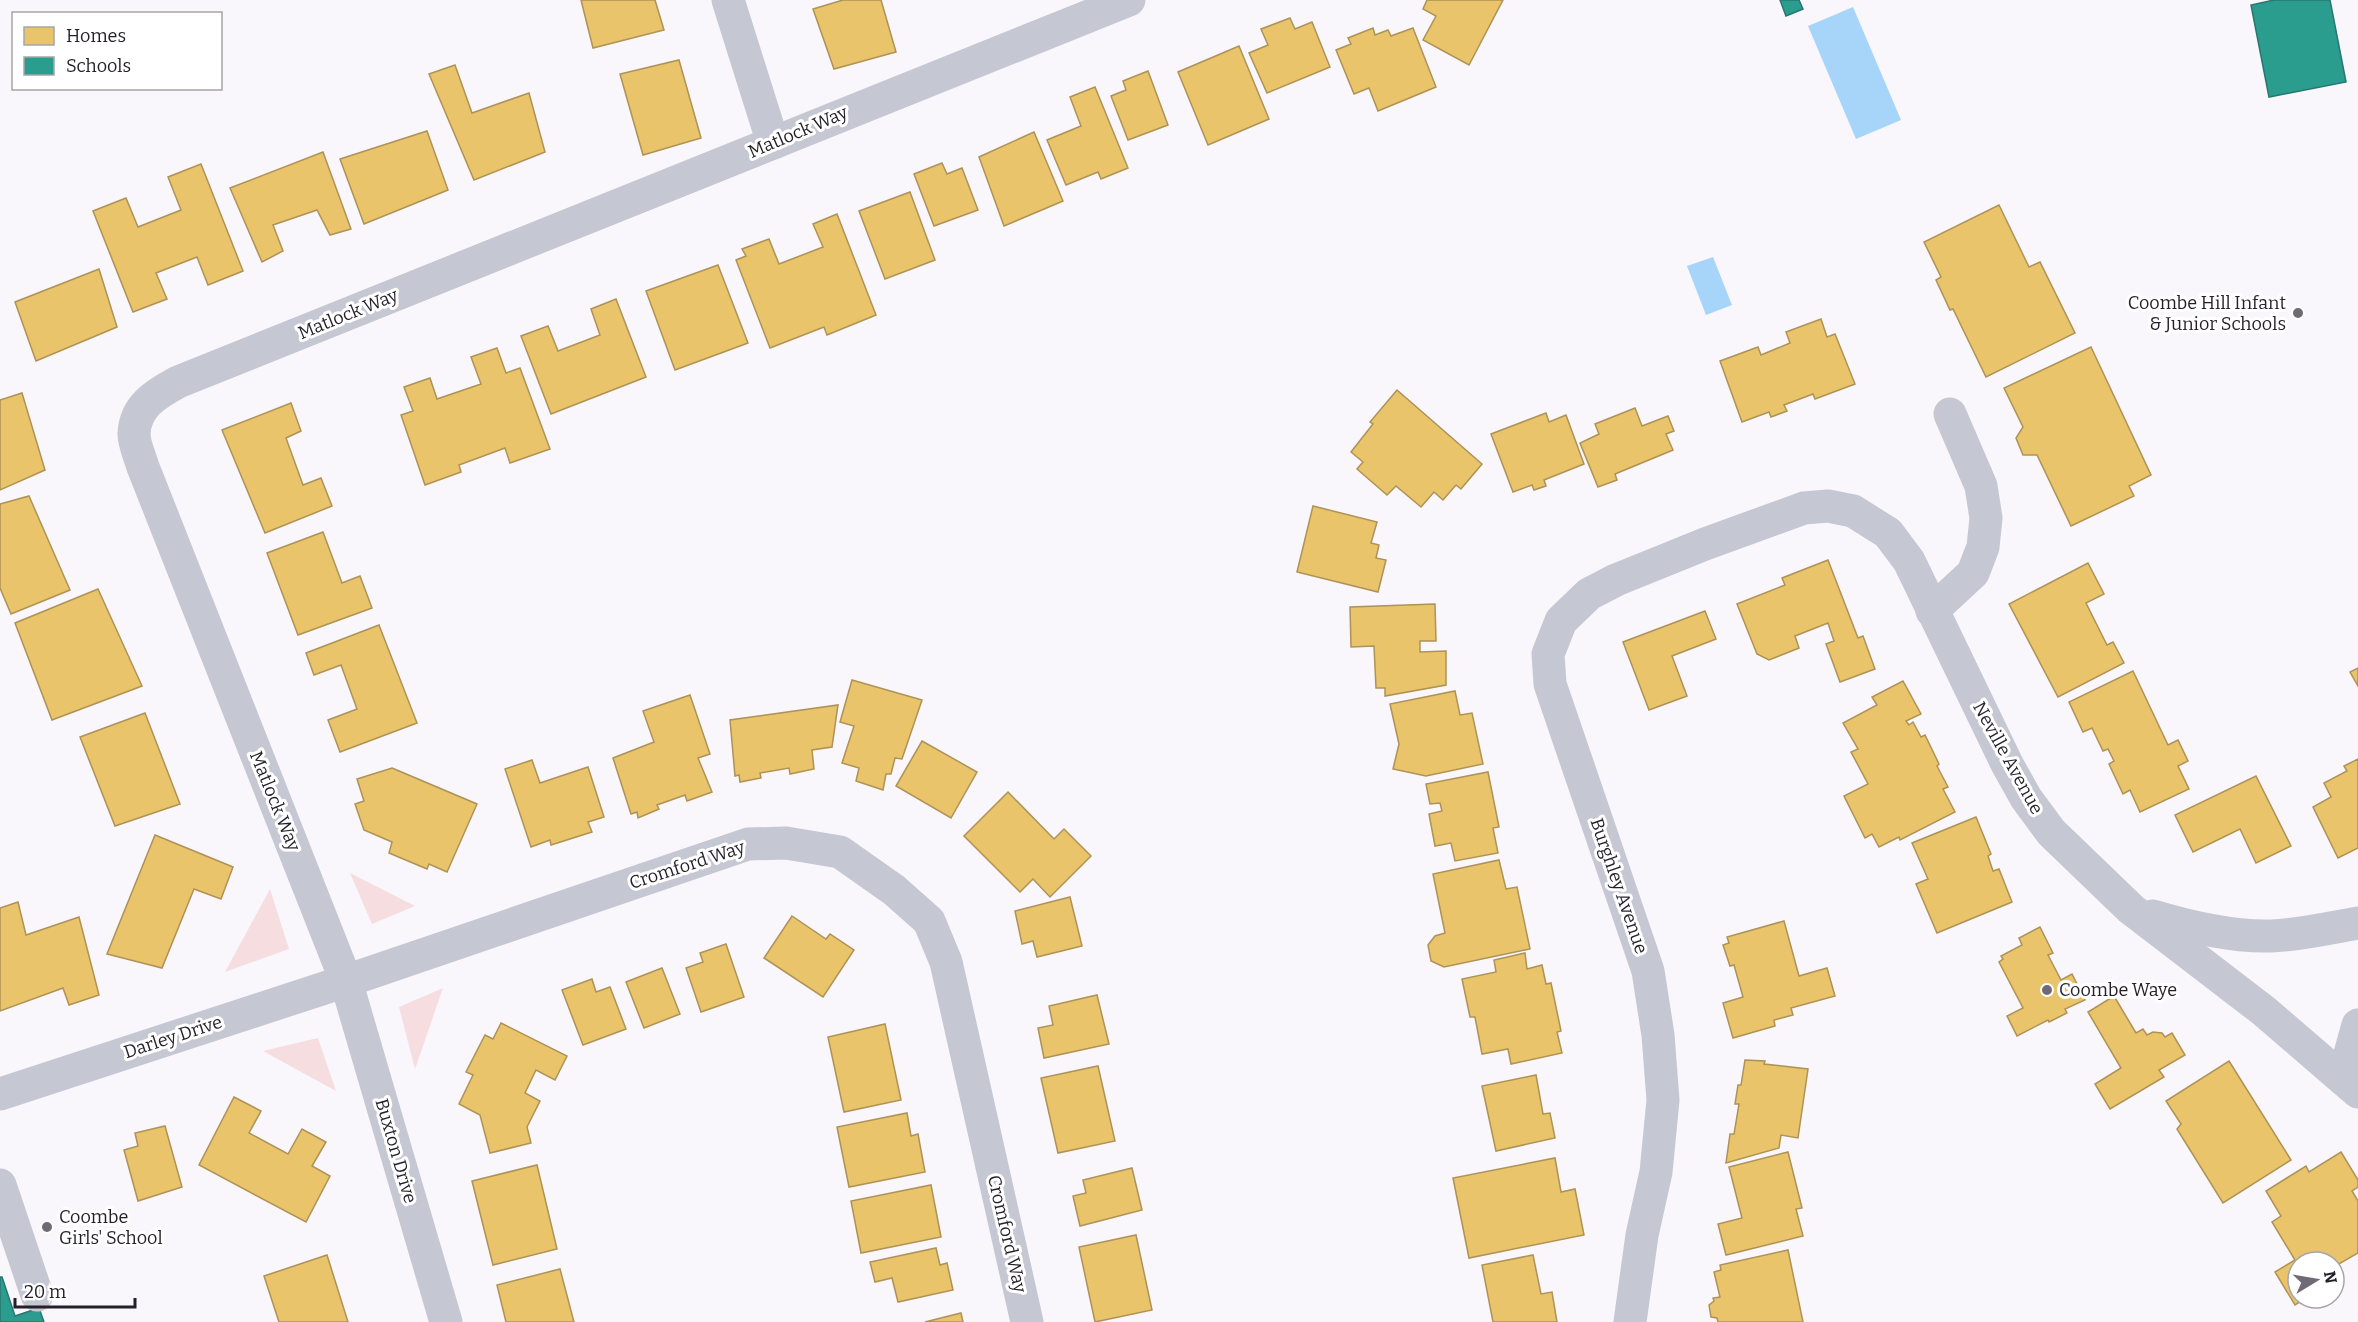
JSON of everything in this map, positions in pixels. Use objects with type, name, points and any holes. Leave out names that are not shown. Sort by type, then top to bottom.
[{"type":"street","points":[[728,0],[773,143]]},
{"type":"street","name":"Matlock Way","points":[[346,981],[143,467],[134,435],[139,412],[153,396],[178,382],[1128,0]]},
{"type":"street","points":[[1932,611],[1973,573],[1983,547],[1986,518],[1980,486],[1950,414]]},
{"type":"street","name":"Neville Avenue","points":[[1705,544],[1804,508],[1828,506],[1853,511],[1888,533],[1909,561],[2007,764],[2026,798],[2051,832],[2131,909],[2200,960],[2351,1085]]},
{"type":"street","name":"Burghley Avenue","points":[[1630,1322],[1642,1235],[1656,1172],[1663,1100],[1658,1035],[1648,971],[1550,684],[1548,654],[1561,621],[1589,594],[1616,580],[1705,544]]},
{"type":"street","name":"Cromford Way","points":[[346,981],[748,844],[786,843],[840,852],[894,890],[929,921],[946,963],[1027,1322]]},
{"type":"street","points":[[2131,909],[2186,926],[2229,933],[2270,936],[2313,932],[2358,923]]},
{"type":"street","name":"Darley Drive","points":[[0,1094],[346,981]]},
{"type":"street","name":"Buxton Drive","points":[[346,981],[446,1322]]},
{"type":"street","points":[[2351,1085],[2358,1025]]},
{"type":"street","points":[[3,1203],[37,1295]]},
{"type":"shaded area","points":[[350,873],[415,906],[372,924]]},
{"type":"shaded area","points":[[270,889],[289,949],[225,972]]},
{"type":"shaded area","points":[[443,988],[415,1069],[399,1007]]},
{"type":"shaded area","points":[[318,1038],[336,1091],[263,1051]]},
{"type":"water","points":[[1853,7],[1901,120],[1856,139],[1808,26]]},
{"type":"water","points":[[1713,257],[1732,305],[1706,315],[1687,266]]},
{"type":"building: Homes","points":[[581,0],[655,0],[664,30],[593,48]]},
{"type":"building: Homes","points":[[843,0],[881,0],[896,52],[834,69],[813,9]]},
{"type":"building: Homes","points":[[1427,0],[1503,0],[1469,65],[1423,40],[1436,16],[1423,9]]},
{"type":"building: Homes","points":[[1290,18],[1295,29],[1312,22],[1330,67],[1267,93],[1249,53],[1268,45],[1261,29]]},
{"type":"building: Homes","points":[[1373,28],[1375,35],[1388,30],[1391,36],[1413,28],[1436,87],[1378,111],[1369,88],[1354,94],[1336,50],[1351,44],[1348,38]]},
{"type":"building: Homes","points":[[1239,46],[1269,119],[1208,145],[1178,72]]},
{"type":"building: Homes","points":[[679,60],[701,138],[643,155],[620,74]]},
{"type":"building: Homes","points":[[455,65],[472,113],[529,93],[545,152],[474,180],[429,74]]},
{"type":"building: Homes","points":[[1148,71],[1168,125],[1128,140],[1111,96],[1126,90],[1123,81]]},
{"type":"building: Homes","points":[[1095,87],[1128,168],[1101,179],[1098,172],[1066,185],[1047,140],[1081,126],[1070,97]]},
{"type":"building: Homes","points":[[427,131],[448,190],[364,224],[340,159]]},
{"type":"building: Homes","points":[[1034,132],[1063,201],[1004,226],[979,157]]},
{"type":"building: Homes","points":[[323,152],[351,229],[330,235],[317,210],[273,225],[283,251],[262,262],[230,188]]},
{"type":"building: Homes","points":[[942,163],[947,174],[962,168],[978,210],[934,226],[914,174]]},
{"type":"building: Homes","points":[[201,164],[243,271],[208,285],[197,257],[156,273],[167,299],[133,312],[93,211],[126,198],[138,227],[181,210],[168,177]]},
{"type":"building: Homes","points":[[910,192],[935,260],[885,279],[859,211]]},
{"type":"building: Homes","points":[[1999,205],[2029,267],[2040,262],[2075,333],[1986,377],[1953,309],[1950,310],[1936,280],[1941,277],[1924,242]]},
{"type":"building: Homes","points":[[837,214],[876,315],[827,335],[824,327],[770,348],[736,260],[746,256],[742,249],[769,239],[779,264],[823,247],[813,224]]},
{"type":"building: Homes","points":[[718,265],[748,343],[675,370],[646,291]]},
{"type":"building: Homes","points":[[99,269],[117,327],[36,361],[15,302]]},
{"type":"building: Homes","points":[[616,299],[646,377],[551,414],[521,336],[548,326],[558,351],[600,335],[591,309]]},
{"type":"building: Homes","points":[[1821,319],[1827,337],[1835,334],[1855,384],[1815,399],[1813,394],[1784,405],[1787,411],[1771,417],[1769,412],[1742,422],[1720,361],[1758,347],[1761,355],[1790,343],[1786,332]]},
{"type":"building: Homes","points":[[2091,347],[2151,475],[2129,486],[2134,496],[2071,526],[2037,455],[2023,455],[2016,438],[2023,427],[2004,388]]},
{"type":"building: Homes","points":[[497,348],[506,373],[520,368],[550,449],[510,463],[505,448],[459,465],[461,472],[425,485],[401,415],[413,411],[404,387],[430,378],[437,399],[481,384],[471,357]]},
{"type":"building: Homes","points":[[1397,390],[1482,464],[1461,489],[1456,485],[1443,500],[1434,492],[1421,507],[1396,486],[1387,495],[1357,469],[1363,462],[1351,452],[1373,424],[1370,422]]},
{"type":"building: Homes","points":[[22,393],[45,470],[0,490],[0,400]]},
{"type":"building: Homes","points":[[291,403],[301,431],[286,438],[303,485],[321,478],[332,506],[265,533],[222,430]]},
{"type":"building: Homes","points":[[1635,408],[1642,426],[1668,416],[1674,431],[1666,434],[1673,450],[1615,474],[1617,480],[1598,487],[1580,443],[1599,434],[1595,424]]},
{"type":"building: Homes","points":[[1546,413],[1549,422],[1566,415],[1584,464],[1544,480],[1546,486],[1534,490],[1532,485],[1513,492],[1491,434]]},
{"type":"building: Homes","points":[[29,496],[70,590],[11,614],[0,588],[0,504]]},
{"type":"building: Homes","points":[[1313,506],[1377,522],[1371,543],[1379,545],[1376,558],[1386,560],[1378,592],[1297,572]]},
{"type":"building: Homes","points":[[323,532],[342,583],[360,576],[372,608],[298,635],[267,553]]},
{"type":"building: Homes","points":[[1828,560],[1858,638],[1863,636],[1875,669],[1840,682],[1826,644],[1834,641],[1828,623],[1795,636],[1799,648],[1769,660],[1757,654],[1737,604],[1785,585],[1782,578]]},
{"type":"building: Homes","points":[[2088,563],[2104,594],[2086,603],[2107,645],[2113,642],[2124,663],[2058,697],[2009,604]]},
{"type":"building: Homes","points":[[98,589],[142,686],[52,720],[15,623]]},
{"type":"building: Homes","points":[[1435,604],[1436,641],[1420,641],[1420,652],[1446,651],[1446,685],[1385,696],[1385,688],[1376,688],[1374,646],[1351,647],[1350,607]]},
{"type":"building: Homes","points":[[1705,611],[1716,639],[1672,656],[1687,696],[1649,710],[1623,642]]},
{"type":"building: Homes","points":[[379,625],[417,723],[340,752],[328,720],[357,709],[341,665],[314,675],[306,653]]},
{"type":"building: Homes","points":[[2358,668],[2358,686],[2350,672]]},
{"type":"building: Homes","points":[[2133,671],[2168,745],[2178,740],[2188,761],[2178,766],[2189,789],[2140,812],[2130,790],[2123,794],[2109,764],[2114,761],[2108,749],[2103,751],[2092,728],[2083,732],[2069,702]]},
{"type":"building: Homes","points":[[852,680],[922,700],[902,759],[895,758],[891,774],[886,774],[883,790],[856,781],[859,768],[842,763],[854,726],[840,722]]},
{"type":"building: Homes","points":[[1903,681],[1921,714],[1906,721],[1909,725],[1913,722],[1921,737],[1925,735],[1948,787],[1943,789],[1955,812],[1900,840],[1899,837],[1879,847],[1872,834],[1865,838],[1844,796],[1868,784],[1851,752],[1858,749],[1843,723],[1877,705],[1872,697]]},
{"type":"building: Homes","points":[[1455,691],[1460,715],[1472,713],[1483,764],[1426,776],[1393,769],[1399,744],[1390,704]]},
{"type":"building: Homes","points":[[690,695],[710,754],[698,758],[712,792],[687,801],[685,795],[657,805],[659,809],[638,818],[637,812],[631,814],[613,758],[654,742],[643,711]]},
{"type":"building: Homes","points":[[838,705],[832,747],[812,750],[814,769],[790,774],[789,768],[760,773],[761,778],[740,782],[739,775],[735,776],[730,720]]},
{"type":"building: Homes","points":[[145,713],[180,804],[115,826],[80,737]]},
{"type":"building: Homes","points":[[922,741],[977,772],[951,818],[896,786]]},
{"type":"building: Homes","points":[[2358,759],[2358,848],[2338,858],[2313,807],[2331,797],[2324,783],[2347,771],[2344,766]]},
{"type":"building: Homes","points":[[532,760],[540,783],[588,767],[604,817],[588,822],[592,832],[551,845],[550,840],[531,847],[505,769]]},
{"type":"building: Homes","points":[[392,768],[477,804],[447,872],[429,864],[427,869],[389,853],[392,842],[364,830],[355,804],[364,801],[357,779]]},
{"type":"building: Homes","points":[[1488,772],[1499,827],[1493,828],[1498,853],[1455,861],[1451,843],[1435,846],[1429,814],[1442,811],[1440,803],[1430,804],[1426,784]]},
{"type":"building: Homes","points":[[2256,776],[2291,846],[2256,863],[2240,829],[2193,852],[2175,815]]},
{"type":"building: Homes","points":[[1008,792],[1054,839],[1064,829],[1091,856],[1050,897],[1033,879],[1020,892],[964,836]]},
{"type":"building: Homes","points":[[1976,817],[1991,854],[1988,856],[1993,871],[1999,869],[2012,902],[1937,933],[1916,884],[1928,879],[1912,843]]},
{"type":"building: Homes","points":[[155,835],[233,867],[221,899],[194,889],[162,968],[107,954]]},
{"type":"building: Homes","points":[[1499,860],[1506,889],[1517,887],[1530,949],[1444,967],[1431,961],[1428,945],[1435,936],[1445,933],[1433,874]]},
{"type":"building: Homes","points":[[1070,897],[1082,946],[1037,957],[1033,941],[1022,944],[1015,911]]},
{"type":"building: Homes","points":[[18,902],[26,935],[79,917],[99,995],[69,1005],[63,988],[0,1011],[0,908]]},
{"type":"building: Homes","points":[[792,916],[826,939],[830,934],[854,950],[823,997],[764,958]]},
{"type":"building: Homes","points":[[1784,921],[1799,976],[1827,968],[1835,996],[1791,1008],[1793,1015],[1774,1020],[1775,1026],[1733,1038],[1723,1003],[1743,997],[1734,965],[1730,966],[1723,945],[1729,943],[1727,937]]},
{"type":"building: Homes","name":"Coombe Waye","points":[[2040,927],[2053,953],[2048,955],[2061,980],[2072,974],[2085,1000],[2065,1009],[2067,1013],[2017,1036],[2007,1016],[2023,1008],[1999,962],[2003,959],[2001,956],[2022,945],[2019,938]]},
{"type":"building: Homes","points":[[726,944],[744,997],[701,1012],[686,968],[703,962],[700,953]]},
{"type":"building: Homes","points":[[1525,953],[1527,969],[1542,965],[1546,984],[1551,983],[1561,1031],[1557,1032],[1562,1053],[1511,1064],[1508,1049],[1482,1054],[1475,1017],[1470,1017],[1462,979],[1496,972],[1494,960]]},
{"type":"building: Homes","points":[[662,968],[680,1014],[644,1028],[626,982]]},
{"type":"building: Homes","points":[[592,979],[596,992],[610,987],[626,1029],[583,1045],[562,990]]},
{"type":"building: Homes","points":[[1097,995],[1109,1044],[1044,1058],[1038,1028],[1053,1025],[1049,1006]]},
{"type":"building: Homes","points":[[2114,996],[2136,1033],[2143,1029],[2147,1035],[2153,1032],[2162,1033],[2165,1037],[2172,1033],[2185,1055],[2159,1070],[2164,1077],[2110,1109],[2095,1084],[2121,1068],[2088,1012]]},
{"type":"building: Homes","points":[[501,1023],[567,1056],[555,1080],[536,1070],[525,1093],[540,1101],[527,1127],[531,1143],[490,1153],[480,1115],[459,1104],[473,1075],[466,1072],[485,1035],[493,1039]]},
{"type":"building: Homes","points":[[885,1024],[901,1100],[844,1112],[828,1037]]},
{"type":"building: Homes","points":[[1745,1060],[1765,1061],[1764,1064],[1808,1069],[1798,1138],[1781,1135],[1779,1148],[1726,1163],[1730,1134],[1734,1134],[1739,1104],[1735,1104]]},
{"type":"building: Homes","points":[[2229,1061],[2291,1160],[2223,1203],[2177,1129],[2181,1124],[2166,1101]]},
{"type":"building: Homes","points":[[1098,1066],[1115,1141],[1058,1153],[1041,1078]]},
{"type":"building: Homes","points":[[1536,1075],[1543,1114],[1550,1113],[1555,1138],[1496,1151],[1482,1086]]},
{"type":"building: Homes","points":[[234,1097],[261,1111],[249,1133],[288,1154],[302,1129],[326,1142],[312,1166],[330,1176],[306,1222],[199,1165]]},
{"type":"building: Homes","points":[[907,1113],[911,1136],[918,1134],[925,1172],[849,1187],[837,1127]]},
{"type":"building: Homes","points":[[165,1126],[182,1187],[138,1201],[124,1150],[138,1146],[135,1133]]},
{"type":"building: Homes","points":[[1788,1152],[1802,1208],[1796,1209],[1803,1236],[1726,1255],[1718,1224],[1742,1218],[1729,1167]]},
{"type":"building: Homes","points":[[2341,1152],[2358,1180],[2358,1187],[2352,1191],[2358,1201],[2358,1253],[2346,1260],[2346,1250],[2289,1250],[2272,1222],[2281,1216],[2266,1191],[2306,1166],[2309,1172]]},
{"type":"building: Homes","points":[[1555,1158],[1561,1192],[1575,1189],[1584,1235],[1469,1258],[1453,1178]]},
{"type":"building: Homes","points":[[537,1165],[557,1249],[493,1265],[472,1181]]},
{"type":"building: Homes","points":[[1132,1168],[1142,1210],[1080,1226],[1073,1196],[1086,1193],[1083,1180]]},
{"type":"building: Homes","points":[[931,1185],[941,1237],[861,1253],[851,1201]]},
{"type":"building: Homes","points":[[1136,1235],[1152,1310],[1095,1322],[1079,1247]]},
{"type":"building: Homes","points":[[936,1248],[940,1265],[947,1263],[953,1290],[898,1302],[892,1278],[875,1282],[870,1262]]},
{"type":"building: Homes","points":[[1788,1250],[1803,1322],[1718,1322],[1717,1318],[1711,1317],[1709,1305],[1714,1301],[1713,1298],[1720,1297],[1714,1272],[1721,1270],[1720,1265]]},
{"type":"building: Homes","points":[[327,1255],[348,1322],[279,1322],[264,1276]]},
{"type":"building: Homes","points":[[1533,1255],[1541,1294],[1552,1292],[1557,1322],[1493,1322],[1482,1265]]},
{"type":"building: Homes","points":[[2286,1265],[2286,1290],[2275,1272]]},
{"type":"building: Homes","points":[[560,1269],[574,1322],[506,1322],[497,1285]]},
{"type":"building: Homes","points":[[961,1313],[963,1322],[925,1322]]},
{"type":"building: Schools","points":[[1780,0],[1799,0],[1803,9],[1786,16]]},
{"type":"building: Schools","points":[[2274,0],[2330,0],[2346,82],[2269,97],[2251,5]]},
{"type":"building: Schools","points":[[0,1277],[2,1277],[15,1316],[39,1308],[44,1322],[0,1322]]},
{"type":"place","name":"Coombe Hill Infant & Junior Schools","points":[[2298,313]]},
{"type":"place","name":"Coombe Waye","points":[[2047,990]]},
{"type":"place","name":"Coombe Girls' School","points":[[47,1227]]}]
